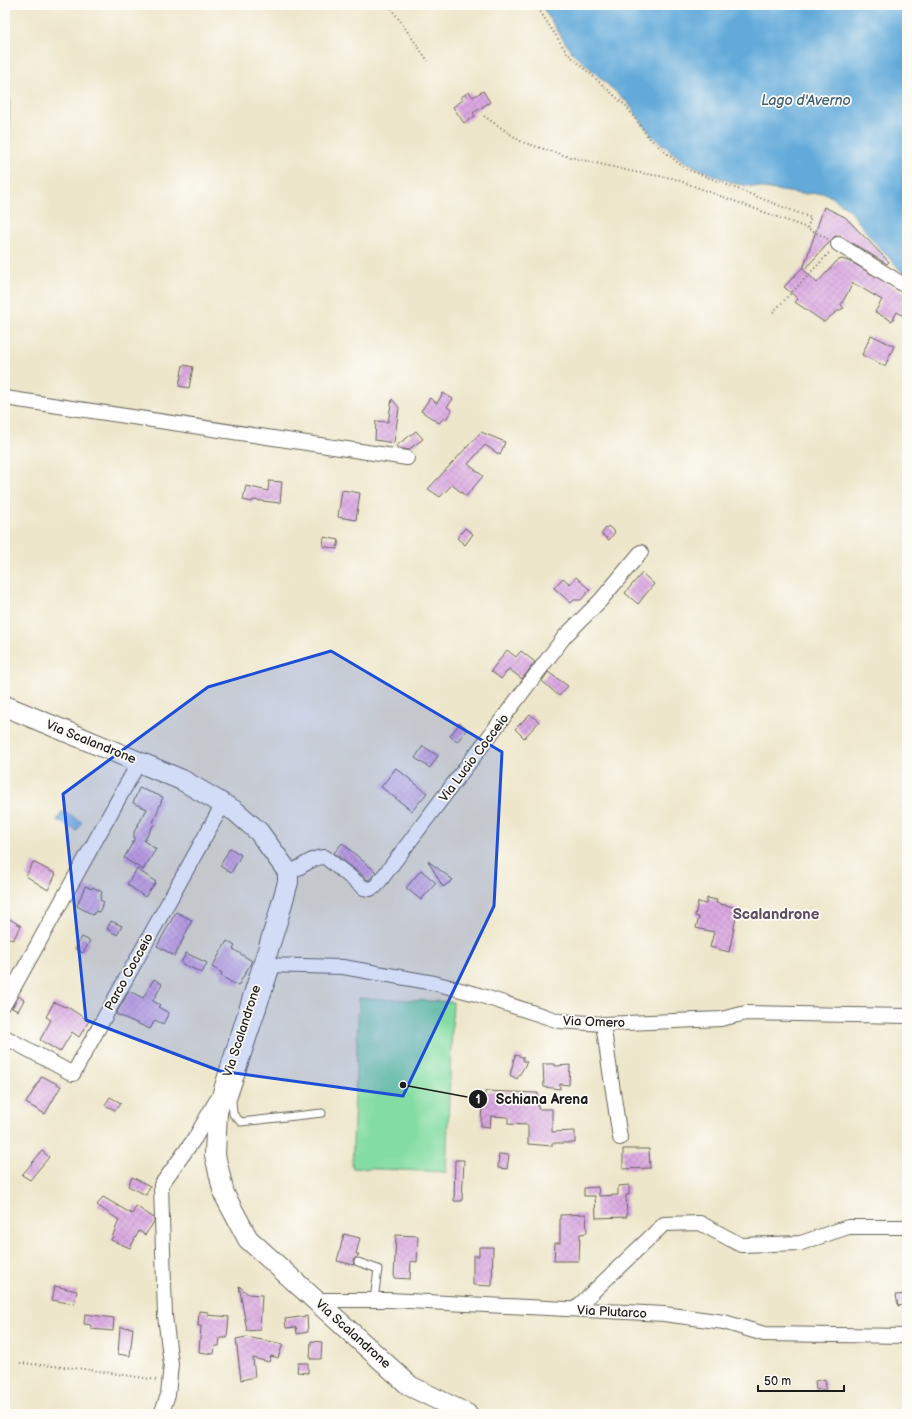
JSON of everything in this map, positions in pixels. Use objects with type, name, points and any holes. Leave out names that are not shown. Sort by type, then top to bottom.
[{"type":"street","points":[[838,244],[907,287]]},
{"type":"street","points":[[5,398],[407,458]]},
{"type":"street","name":"Via Lucio Cocceio","points":[[288,872],[293,871],[314,858],[324,857],[364,888],[370,889],[376,886],[565,636],[600,601],[641,552]]},
{"type":"street","name":"Via Scalandrone","points":[[5,706],[182,780],[235,811],[259,832],[288,872],[288,882],[270,965],[225,1085],[217,1112],[215,1155],[224,1194],[248,1239],[410,1386],[467,1414]]},
{"type":"street","points":[[5,1003],[139,762]]},
{"type":"street","name":"Parco Cocceio","points":[[5,1037],[73,1074],[223,804]]},
{"type":"street","name":"Via Omero","points":[[270,965],[343,967],[419,980],[476,994],[558,1021],[602,1024],[721,1019],[746,1013],[907,1016]]},
{"type":"street","points":[[602,1024],[620,1138]]},
{"type":"street","points":[[160,1414],[168,1395],[171,1364],[165,1316],[161,1185],[195,1138],[225,1085]]},
{"type":"street","points":[[574,1309],[664,1224],[700,1223],[741,1245],[802,1243],[848,1227],[907,1227]]},
{"type":"street","name":"Via Plutarco","points":[[316,1300],[374,1300],[664,1314],[724,1322],[764,1334],[907,1336]]},
{"type":"lane","points":[[270,965],[232,1101],[233,1114],[241,1122],[322,1113]]},
{"type":"lane","points":[[358,1262],[378,1269],[374,1300]]},
{"type":"path","points":[[390,5],[428,61]]},
{"type":"path","points":[[536,5],[567,53],[626,106],[649,138],[684,168],[811,218],[807,228]]},
{"type":"path","points":[[484,116],[522,142],[566,156],[634,172],[672,178],[807,228],[838,244],[773,312]]},
{"type":"path","points":[[20,1363],[158,1380]]},
{"type":"highlighted area","points":[[331,651],[502,752],[494,906],[403,1096],[220,1071],[86,1020],[63,794],[208,687]]},
{"type":"green space","points":[[5,101],[10,101],[5,261]]},
{"type":"green space","points":[[359,998],[453,1002],[446,1172],[352,1168]]},
{"type":"water","name":"Lago d'Averno","points":[[541,5],[907,5],[907,277],[874,242],[848,208],[825,193],[801,194],[737,184],[717,177],[682,160],[652,136],[628,103],[570,50]]},
{"type":"water","points":[[62,811],[82,822],[77,831],[57,820]]},
{"type":"building","points":[[483,91],[490,102],[473,113],[475,116],[464,123],[453,107],[463,100],[461,97],[469,92],[473,97]]},
{"type":"building","points":[[824,207],[845,217],[889,262],[887,264],[842,237],[835,236],[804,270],[817,283],[837,261],[842,259],[853,263],[907,295],[907,318],[897,312],[892,321],[875,312],[882,300],[853,283],[841,305],[844,308],[836,312],[824,322],[795,302],[798,299],[784,287],[802,268],[803,269]]},
{"type":"building","points":[[871,335],[894,346],[885,366],[862,355]]},
{"type":"building","points":[[183,365],[193,367],[189,388],[179,386]]},
{"type":"building","points":[[443,393],[453,399],[447,407],[452,410],[446,419],[444,418],[439,423],[421,411],[430,398],[437,403]]},
{"type":"building","points":[[392,399],[399,408],[394,443],[375,440],[376,421],[388,422]]},
{"type":"building","points":[[416,431],[423,439],[408,450],[398,448],[396,446]]},
{"type":"building","points":[[481,432],[505,442],[500,455],[485,445],[468,464],[483,476],[466,496],[452,485],[440,497],[428,489]]},
{"type":"building","points":[[269,481],[282,482],[280,503],[253,500],[252,502],[243,500],[246,486],[268,491]]},
{"type":"building","points":[[342,490],[360,493],[356,520],[338,517]]},
{"type":"building","points":[[608,526],[615,532],[609,540],[601,534]]},
{"type":"building","points":[[465,528],[473,534],[465,545],[457,538]]},
{"type":"building","points":[[324,537],[339,540],[337,549],[323,546]]},
{"type":"building","points":[[642,573],[654,584],[638,604],[625,593]]},
{"type":"building","points":[[576,577],[590,590],[581,600],[574,600],[571,603],[554,588],[563,578],[570,584]]},
{"type":"building","points":[[507,650],[516,657],[521,651],[535,662],[522,679],[509,669],[501,679],[491,671]]},
{"type":"building","points":[[548,672],[568,686],[559,696],[542,681]]},
{"type":"building","points":[[530,714],[539,722],[524,738],[515,729]]},
{"type":"building","points":[[460,723],[467,729],[457,742],[450,736]]},
{"type":"building","points":[[423,746],[438,756],[430,768],[415,758]]},
{"type":"building","points":[[396,768],[427,793],[412,811],[381,787]]},
{"type":"building","points":[[139,788],[163,797],[153,823],[154,824],[144,841],[156,849],[143,870],[124,858],[134,840],[134,832],[147,809],[133,803]]},
{"type":"building","points":[[342,843],[376,872],[370,879],[368,880],[334,853]]},
{"type":"building","points":[[230,848],[241,855],[231,873],[220,866]]},
{"type":"building","points":[[428,861],[453,880],[443,887]]},
{"type":"building","points":[[33,862],[56,874],[48,890],[26,876]]},
{"type":"building","points":[[137,869],[156,882],[145,897],[127,884]]},
{"type":"building","points":[[421,870],[436,883],[421,900],[406,888]]},
{"type":"building","points":[[85,886],[92,889],[93,887],[102,892],[100,900],[104,902],[99,912],[96,911],[93,915],[77,906]]},
{"type":"building","points":[[707,898],[717,900],[716,903],[738,908],[729,952],[710,947],[714,932],[696,928],[699,917],[695,916],[698,902],[706,904]]},
{"type":"building","points":[[176,912],[192,920],[175,956],[157,946]]},
{"type":"building","points":[[5,916],[21,926],[13,940],[5,936]]},
{"type":"building","points":[[111,921],[122,926],[117,935],[107,929]]},
{"type":"building","points":[[82,937],[90,941],[83,953],[75,949]]},
{"type":"building","points":[[227,941],[235,946],[233,949],[252,961],[238,986],[221,976],[222,973],[212,967]]},
{"type":"building","points":[[186,953],[207,963],[202,973],[181,963]]},
{"type":"building","points":[[154,979],[162,984],[153,1001],[160,1005],[158,1007],[169,1013],[163,1024],[155,1020],[150,1029],[116,1014],[129,991],[143,998]]},
{"type":"building","points":[[19,996],[24,1000],[18,1011],[12,1008]]},
{"type":"building","points":[[54,1002],[65,1007],[66,1006],[89,1021],[79,1037],[72,1032],[60,1052],[40,1040],[51,1020],[46,1017]]},
{"type":"building","points":[[515,1055],[523,1057],[523,1061],[527,1062],[517,1079],[510,1075]]},
{"type":"building","points":[[543,1064],[555,1064],[555,1066],[570,1065],[569,1085],[560,1084],[560,1089],[544,1087]]},
{"type":"building","points":[[42,1076],[61,1086],[45,1114],[26,1103]]},
{"type":"building","points":[[485,1091],[538,1093],[538,1109],[552,1109],[552,1132],[575,1131],[575,1143],[552,1143],[552,1146],[528,1144],[528,1125],[508,1124],[508,1117],[491,1116],[490,1127],[481,1126],[482,1097],[485,1098]]},
{"type":"building","points":[[110,1097],[121,1103],[115,1110],[105,1105]]},
{"type":"building","points":[[623,1149],[649,1149],[650,1168],[623,1169]]},
{"type":"building","points":[[42,1151],[49,1157],[30,1180],[22,1175]]},
{"type":"building","points":[[499,1154],[509,1155],[507,1169],[498,1168]]},
{"type":"building","points":[[455,1160],[464,1160],[462,1201],[454,1201]]},
{"type":"building","points":[[132,1177],[150,1186],[146,1195],[128,1186]]},
{"type":"building","points":[[629,1185],[629,1195],[626,1195],[627,1217],[596,1218],[595,1196],[584,1196],[584,1188],[598,1187],[599,1196],[618,1195],[618,1186]]},
{"type":"building","points":[[103,1197],[132,1214],[136,1206],[154,1218],[154,1222],[145,1235],[139,1231],[130,1248],[111,1240],[119,1220],[97,1205]]},
{"type":"building","points":[[586,1214],[587,1233],[580,1234],[579,1261],[554,1261],[555,1243],[560,1243],[560,1215]]},
{"type":"building","points":[[344,1234],[360,1238],[356,1254],[359,1255],[353,1260],[354,1265],[337,1261]]},
{"type":"building","points":[[396,1235],[418,1236],[417,1262],[411,1261],[410,1279],[394,1278]]},
{"type":"building","points":[[479,1247],[493,1247],[492,1286],[473,1285],[473,1256],[479,1256]]},
{"type":"building","points":[[55,1286],[77,1291],[74,1304],[52,1300]]},
{"type":"building","points":[[239,1286],[248,1294],[262,1295],[260,1330],[247,1331]]},
{"type":"building","points":[[907,1294],[907,1304],[898,1306],[896,1295]]},
{"type":"building","points":[[199,1311],[208,1312],[208,1315],[229,1317],[227,1338],[220,1338],[219,1346],[215,1346],[214,1354],[199,1352],[201,1326],[198,1326]]},
{"type":"building","points":[[85,1314],[114,1318],[113,1331],[91,1329],[91,1325],[84,1324]]},
{"type":"building","points":[[307,1316],[308,1332],[297,1334],[296,1327],[286,1328],[285,1319]]},
{"type":"building","points":[[120,1327],[133,1328],[130,1356],[118,1354]]},
{"type":"building","points":[[246,1337],[283,1344],[278,1358],[271,1356],[269,1362],[253,1358],[255,1377],[241,1380],[236,1339]]},
{"type":"building","points":[[311,1341],[322,1342],[321,1359],[310,1359]]},
{"type":"building","points":[[298,1363],[308,1363],[308,1373],[297,1372]]},
{"type":"building","points":[[825,1379],[826,1389],[816,1390],[815,1381]]},
{"type":"place","name":"Schiana Arena","points":[[403,1085]]},
{"type":"district","name":"Scalandrone","points":[[776,914]]}]
